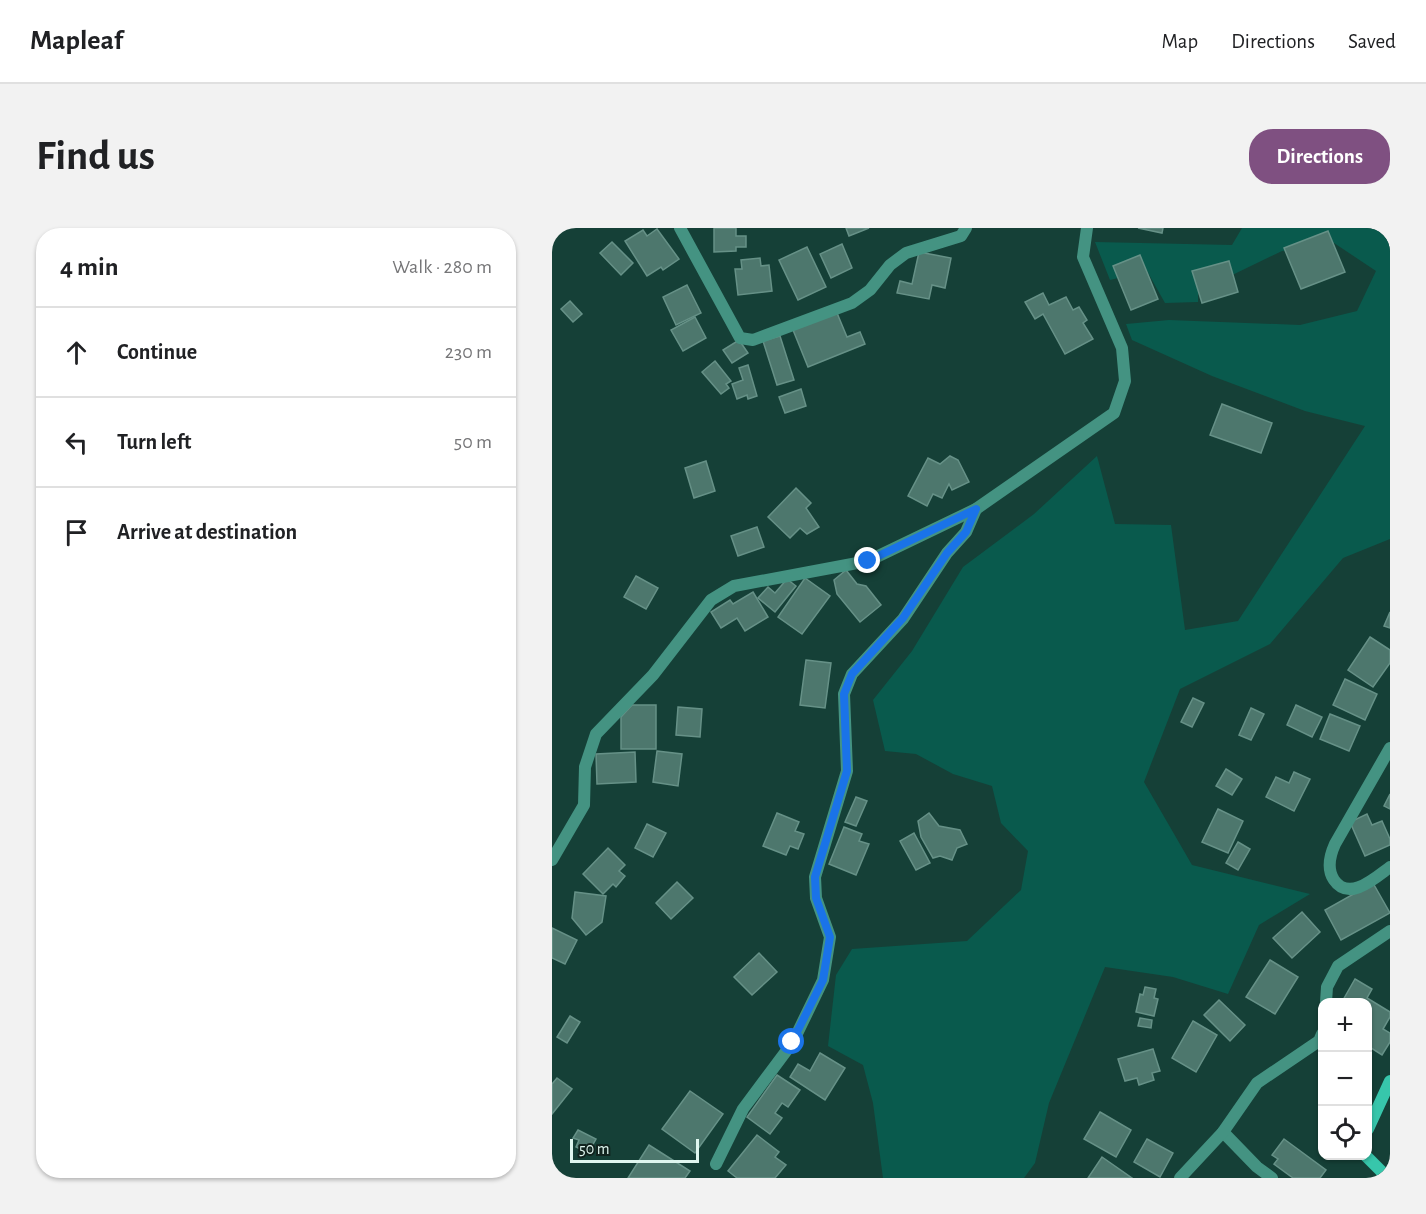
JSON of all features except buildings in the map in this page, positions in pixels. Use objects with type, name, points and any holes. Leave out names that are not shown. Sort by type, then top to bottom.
[{"type":"street","points":[[680,228],[740,338],[753,340],[852,303],[870,290],[890,265],[906,253],[961,236],[966,228]]},
{"type":"street","points":[[552,860],[584,805],[585,767],[596,734],[653,675],[711,600],[734,586],[868,561],[976,509],[1114,413],[1125,381],[1122,348],[1083,257],[1087,228]]},
{"type":"street","points":[[716,1164],[743,1109],[792,1042],[823,980],[830,937],[816,898],[815,877],[847,771],[844,694],[852,674],[903,618],[947,553],[966,532],[976,509]]},
{"type":"street","points":[[1390,748],[1335,843],[1329,867],[1331,876],[1338,886],[1345,890],[1365,885],[1390,867]]},
{"type":"street","points":[[1326,998],[1327,987],[1338,966],[1390,931]]},
{"type":"street","points":[[1180,1178],[1223,1132],[1257,1083],[1318,1042]]},
{"type":"street","points":[[1372,1120],[1390,1081]]},
{"type":"street","points":[[1223,1132],[1257,1167],[1272,1178]]},
{"type":"street","points":[[1371,1160],[1388,1178]]},
{"type":"green space","points":[[1242,228],[1390,228],[1390,539],[1343,558],[1270,644],[1180,689],[1144,782],[1192,865],[1310,894],[1259,925],[1228,994],[1173,977],[1105,967],[1049,1103],[1035,1163],[1024,1178],[883,1178],[873,1103],[863,1065],[828,1046],[836,975],[852,949],[967,941],[1021,890],[1028,851],[1001,823],[992,786],[953,774],[916,754],[885,751],[873,700],[912,651],[963,567],[1034,514],[1097,456],[1115,524],[1171,525],[1185,630],[1238,621],[1365,426],[1305,411],[1212,376],[1132,340],[1126,324],[1169,320],[1300,325],[1357,311],[1376,271],[1334,243],[1282,251],[1224,279],[1198,272],[1198,302],[1165,303],[1147,271],[1110,280],[1095,242],[1232,245]]},
{"type":"route","points":[[792,1042],[823,980],[830,937],[816,898],[815,877],[847,771],[844,694],[852,674],[903,618],[947,553],[966,532],[976,509],[868,561]]}]
